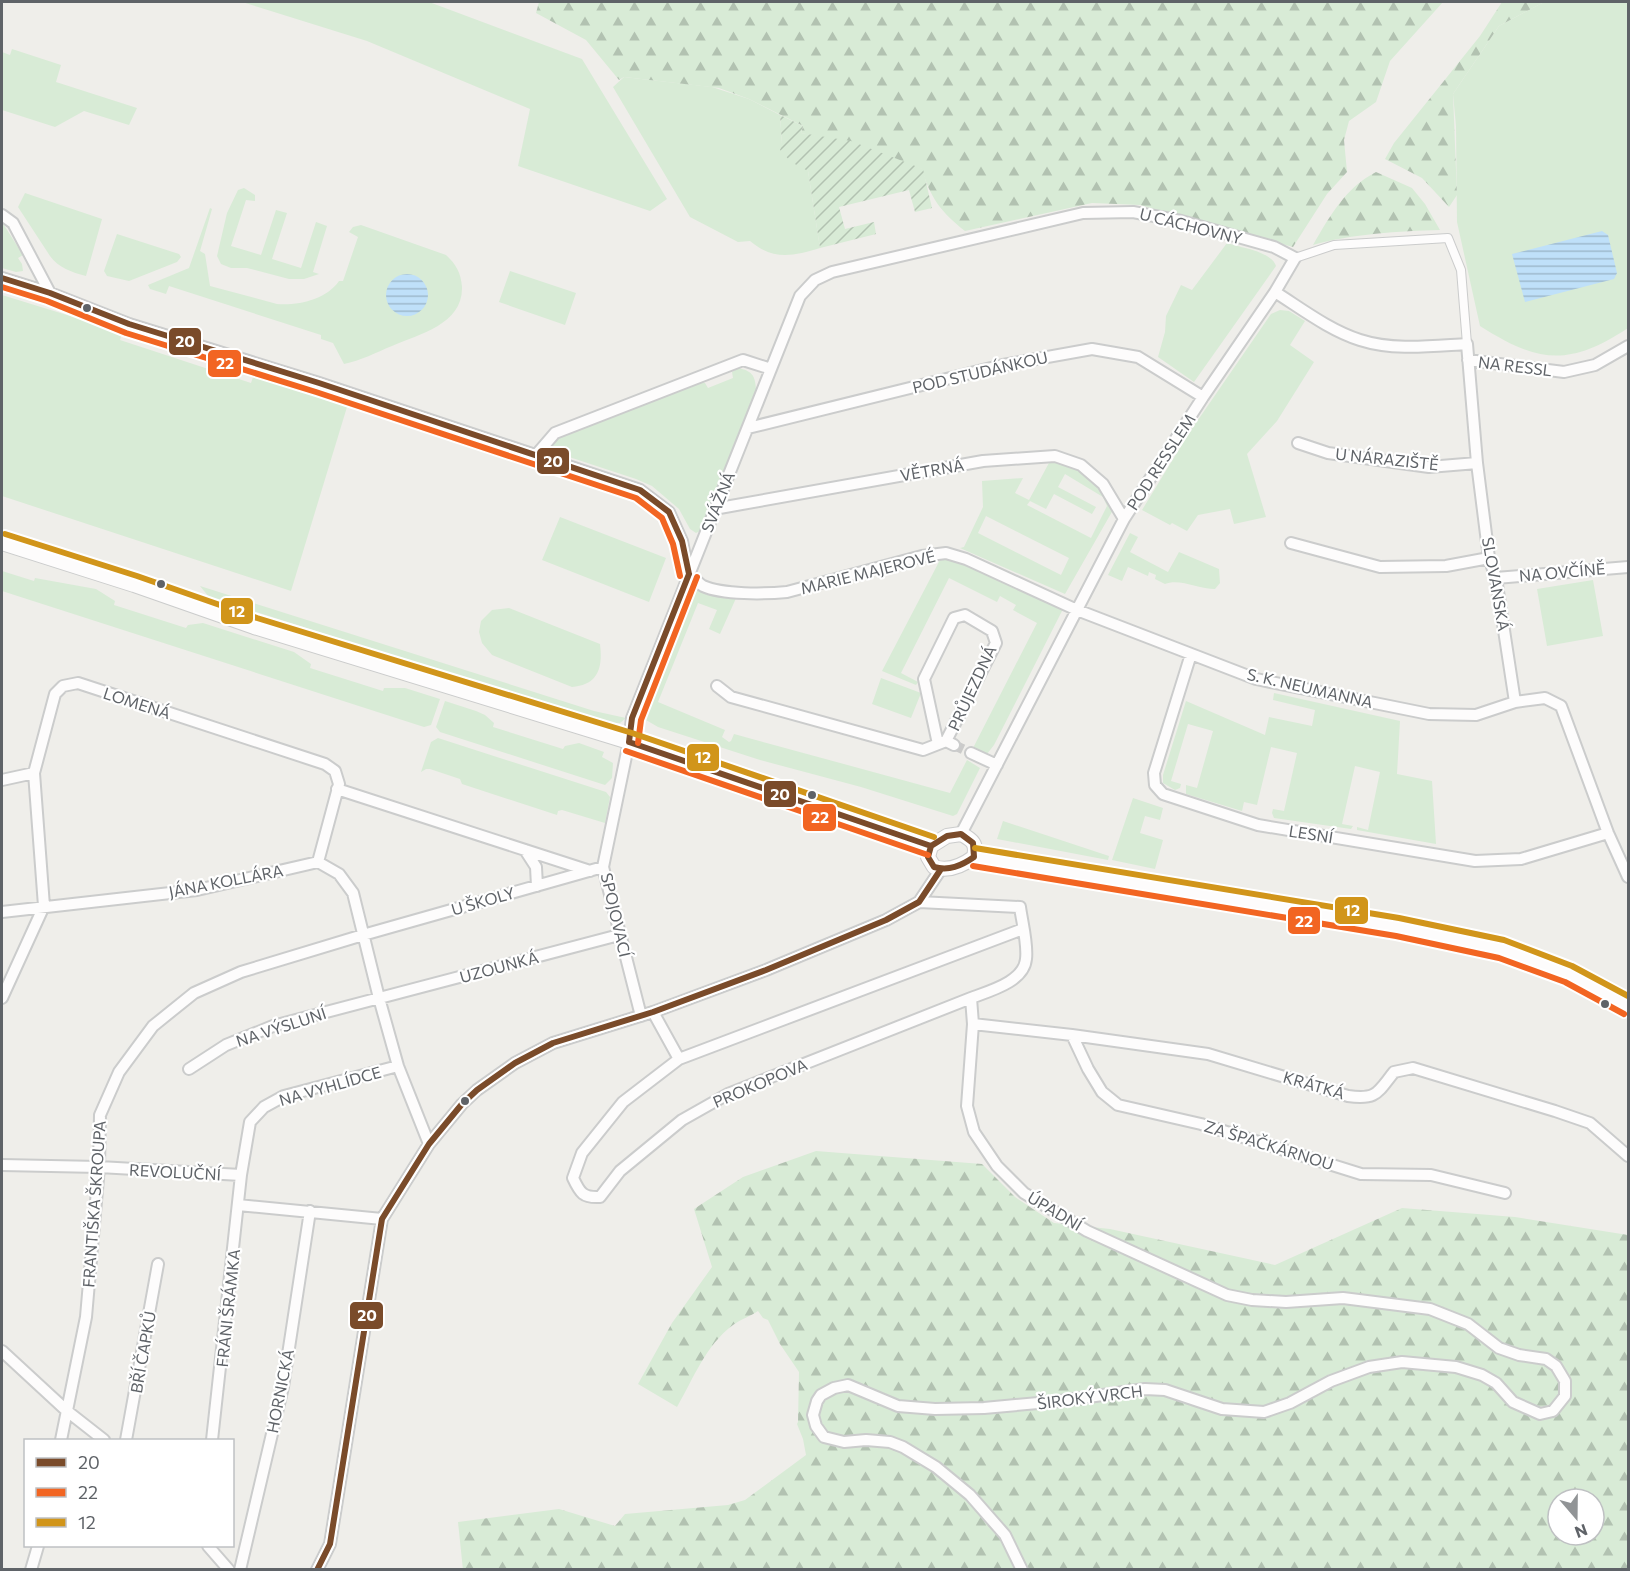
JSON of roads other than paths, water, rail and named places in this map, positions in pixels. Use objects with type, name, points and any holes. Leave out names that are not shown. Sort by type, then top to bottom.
[{"type":"street","name":"U CÁCHOVNY","points":[[800,296],[815,280],[832,272],[1083,213],[1133,212],[1181,221],[1274,247],[1294,258]]},
{"type":"street","points":[[2,216],[13,223],[50,293]]},
{"type":"street","name":"SLOVANSKÁ","points":[[1294,258],[1334,245],[1448,237],[1461,270],[1477,464],[1490,558],[1496,578],[1515,702]]},
{"type":"street","name":"POD RESSLEM","points":[[961,834],[1124,519],[1275,292],[1294,258]]},
{"type":"street","points":[[2,278],[50,293],[129,324],[319,383],[640,490],[669,512],[682,541],[688,574]]},
{"type":"street","points":[[1275,292],[1329,326],[1361,340],[1408,348],[1467,344]]},
{"type":"street","name":"SVÁŽNÁ","points":[[629,742],[632,718],[800,296]]},
{"type":"street","name":"NA RESSL","points":[[1468,360],[1564,372],[1595,365],[1629,346]]},
{"type":"street","name":"POD STUDÁNKOU","points":[[748,428],[1003,365],[1092,349],[1138,357],[1203,397]]},
{"type":"street","points":[[536,455],[555,433],[743,360],[771,369]]},
{"type":"street","name":"U NÁRAZIŠTĚ","points":[[1298,443],[1328,453],[1429,467],[1477,464]]},
{"type":"street","name":"VĚTRNÁ","points":[[714,509],[983,460],[1055,456],[1081,465],[1103,484],[1124,519]]},
{"type":"street","points":[[2,543],[134,585],[254,627],[629,742],[931,846]]},
{"type":"street","points":[[1291,543],[1380,567],[1446,566],[1490,558]]},
{"type":"street","name":"MARIE MAJEROVÉ","points":[[688,574],[703,586],[732,592],[764,594],[787,592],[922,556],[946,553],[966,559],[1077,610]]},
{"type":"street","name":"NA OVČÍNĚ","points":[[1496,578],[1629,567]]},
{"type":"street","name":"S. K. NEUMANNA","points":[[1077,610],[1257,679],[1429,714],[1476,715],[1515,702]]},
{"type":"street","name":"PRŮJEZDNÁ","points":[[717,686],[731,697],[923,750],[946,744],[996,643],[992,631],[965,615],[954,618],[924,679],[946,744]]},
{"type":"street","name":"LESNÍ","points":[[1191,654],[1154,773],[1155,785],[1163,794],[1258,825],[1475,861],[1521,859],[1608,833]]},
{"type":"street","name":"LOMENÁ","points":[[44,906],[34,773],[55,694],[63,686],[78,683],[325,764],[335,771],[339,784],[337,789]]},
{"type":"street","points":[[1515,702],[1545,698],[1561,706],[1608,833],[1629,878]]},
{"type":"street","name":"SPOJOVACÍ","points":[[629,742],[603,867],[641,1016]]},
{"type":"street","name":"PRŮJEZDNÁ","points":[[971,753],[997,765]]},
{"type":"street","points":[[2,780],[34,773]]},
{"type":"street","points":[[429,1144],[398,1066],[353,893],[339,874],[318,862],[337,789],[590,871]]},
{"type":"street","points":[[974,857],[976,847],[972,839],[961,834],[946,836],[931,846],[928,857],[934,867],[941,869],[956,868],[974,857],[1398,927],[1502,949],[1569,974],[1629,1006]]},
{"type":"street","points":[[525,850],[536,867],[537,886]]},
{"type":"street","name":"JÁNA KOLLÁRA","points":[[2,912],[197,890],[318,862]]},
{"type":"street","name":"U ŠKOLY","points":[[363,935],[603,867]]},
{"type":"street","points":[[317,1569],[330,1544],[382,1219],[429,1144],[462,1104],[477,1090],[515,1063],[553,1043],[653,1012],[766,970],[886,920],[919,902],[941,869]]},
{"type":"street","name":"PROKOPOVA","points":[[919,902],[1020,907],[1023,930],[1026,959],[1022,970],[1007,983],[728,1094],[682,1120],[620,1171],[600,1197],[589,1198],[579,1191],[573,1178],[582,1153],[623,1102],[679,1059],[1023,930]]},
{"type":"street","points":[[2,998],[44,906]]},
{"type":"street","name":"FRANTIŠKA ŠKROUPA","points":[[61,1439],[86,1317],[99,1167],[100,1115],[119,1072],[153,1026],[194,993],[241,972],[363,935]]},
{"type":"street","name":"UZOUNKÁ","points":[[379,998],[619,935]]},
{"type":"street","name":"NA VÝSLUNÍ","points":[[189,1069],[226,1045],[273,1026],[379,998]]},
{"type":"street","name":"ÚPADNÍ","points":[[971,998],[973,1024],[967,1106],[974,1132],[997,1166],[1024,1193],[1087,1231],[1227,1295],[1251,1300],[1286,1302]]},
{"type":"street","points":[[653,1012],[679,1059]]},
{"type":"street","name":"KRÁTKÁ","points":[[973,1024],[1208,1054],[1348,1096],[1366,1098],[1378,1092],[1394,1072],[1413,1068],[1590,1123],[1629,1156]]},
{"type":"street","name":"ZA ŠPAČKÁRNOU","points":[[1072,1035],[1102,1092],[1118,1105],[1201,1124],[1361,1174],[1431,1175],[1505,1193]]},
{"type":"street","name":"NA VYHLÍDCE","points":[[241,1175],[250,1122],[264,1107],[284,1096],[398,1066]]},
{"type":"street","name":"REVOLUČNÍ","points":[[2,1165],[99,1167],[241,1175]]},
{"type":"street","name":"FRÁNI ŠRÁMKA","points":[[212,1439],[241,1175]]},
{"type":"street","points":[[238,1205],[382,1219]]},
{"type":"street","name":"HORNICKÁ","points":[[240,1569],[283,1387],[310,1211]]},
{"type":"street","name":"BŘÍ ČAPKŮ","points":[[126,1439],[158,1264]]},
{"type":"street","name":"ŠIROKÝ VRCH","points":[[1022,1569],[1005,1535],[970,1495],[936,1467],[903,1447],[890,1442],[866,1440],[844,1442],[824,1437],[816,1426],[813,1415],[821,1395],[834,1388],[848,1385],[898,1406],[935,1409],[984,1408],[1060,1401],[1145,1389],[1165,1390],[1221,1409],[1264,1412],[1290,1403],[1331,1381],[1369,1367],[1402,1362],[1456,1367],[1482,1375],[1496,1383],[1513,1402],[1540,1414],[1553,1411],[1565,1396],[1565,1381],[1556,1366],[1546,1359],[1519,1355],[1499,1348],[1468,1324],[1430,1310],[1343,1298],[1286,1302]]},
{"type":"street","points":[[2,1351],[67,1411],[103,1439]]},
{"type":"street","points":[[32,1569],[38,1547]]},
{"type":"street","points":[[210,1547],[229,1569]]},
{"type":"water","points":[[1602,231],[1608,235],[1617,273],[1614,279],[1525,302],[1512,254]]},
{"type":"water","points":[[407,274],[422,280],[428,295],[422,310],[407,316],[392,310],[386,295],[392,280]]},
{"type":"tunnel","points":[[954,745],[971,753]]}]
